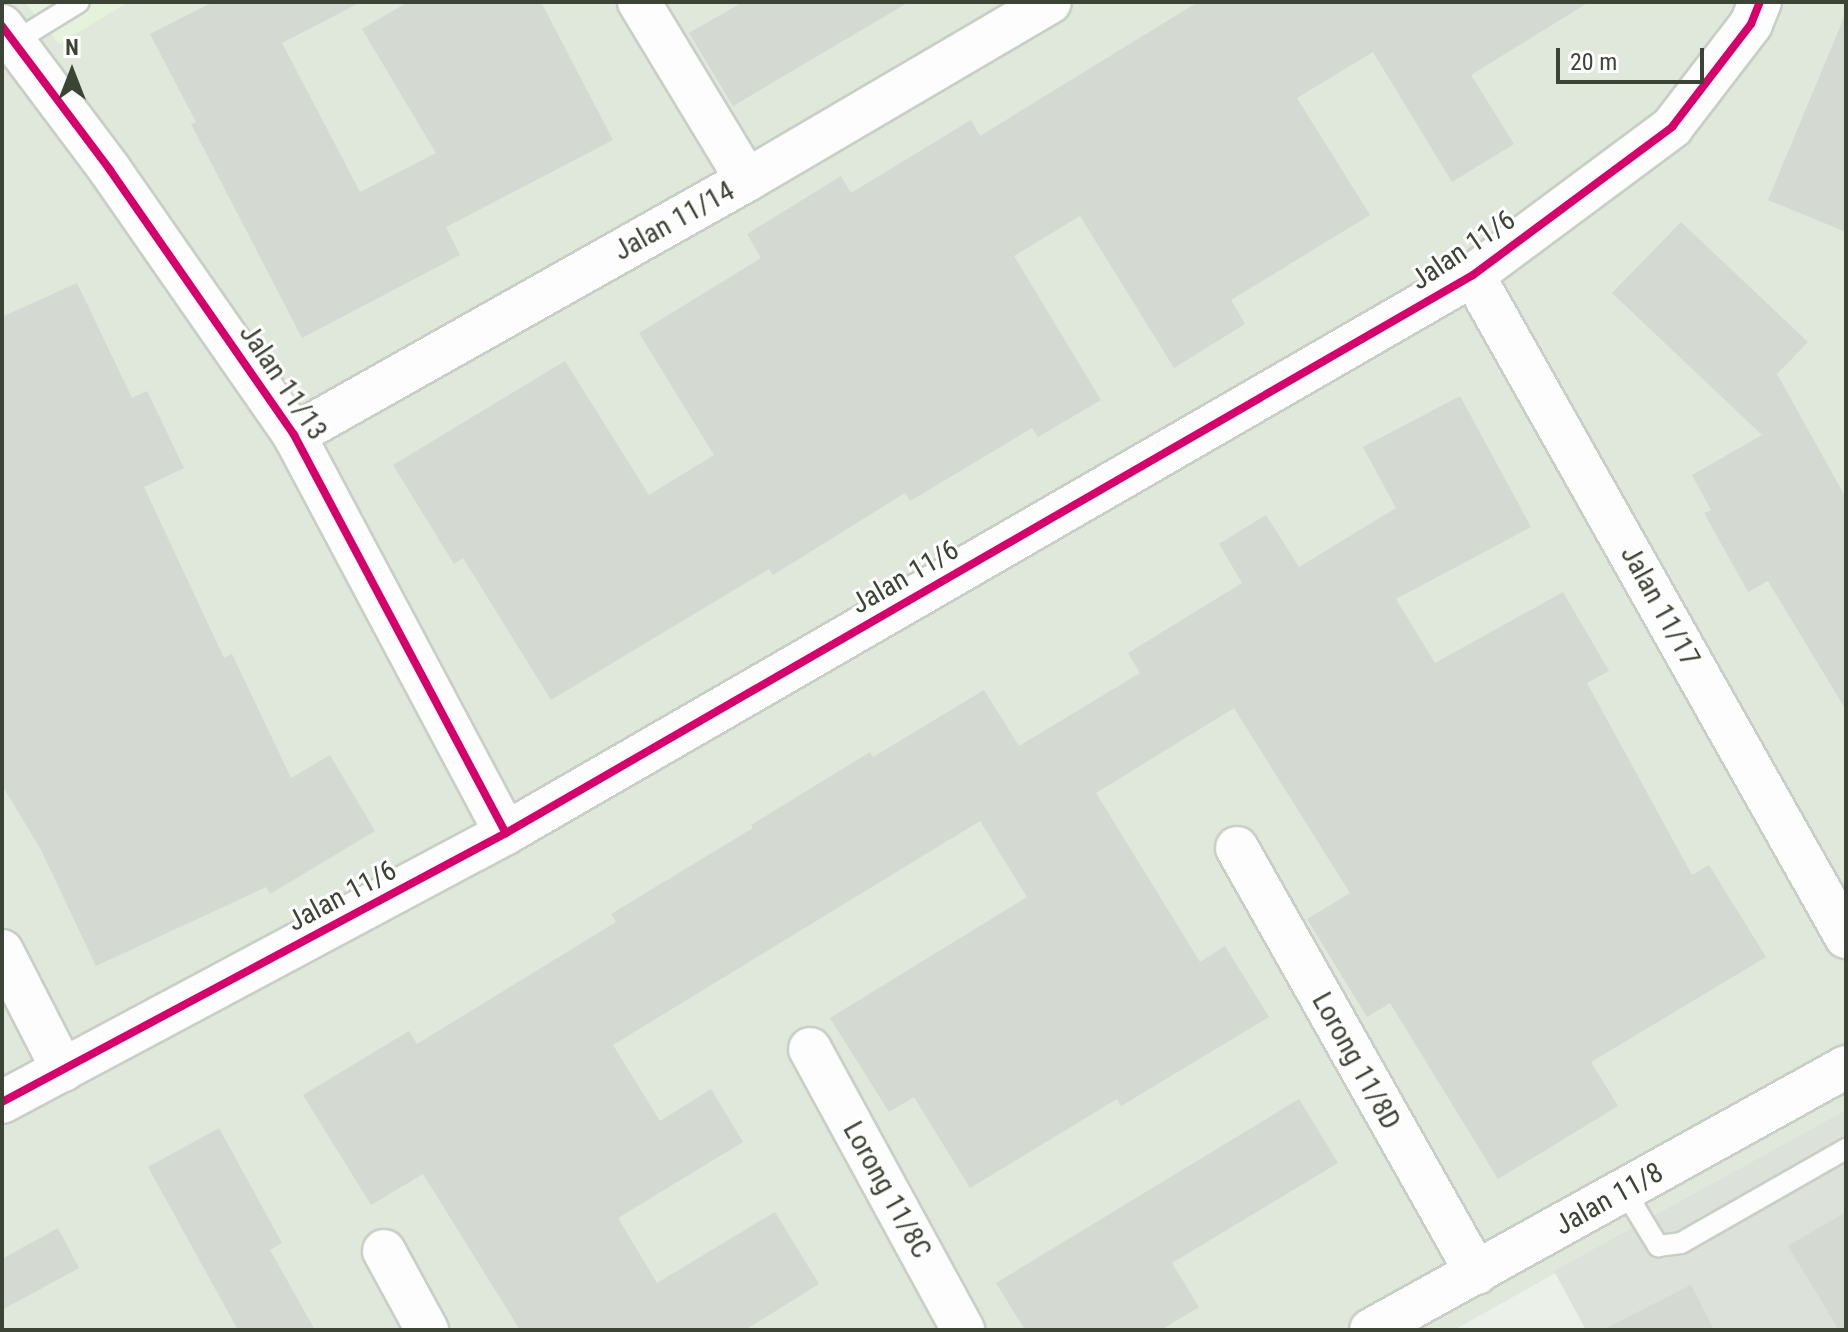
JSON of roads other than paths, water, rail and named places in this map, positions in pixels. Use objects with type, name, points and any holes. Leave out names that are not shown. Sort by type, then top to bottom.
[{"type":"street","points":[[639,2],[747,180]]},
{"type":"street","name":"Jalan 11/14","points":[[294,435],[747,180],[1050,2]]},
{"type":"street","name":"Jalan 11/6","points":[[2,1102],[506,833],[1473,275],[1672,127],[1751,24],[1760,2]]},
{"type":"street","name":"Jalan 11/13","points":[[8,34],[110,170],[294,435],[506,833]]},
{"type":"street","name":"Jalan 11/17","points":[[1473,275],[1846,937]]},
{"type":"street","name":"Lorong 11/8D","points":[[1237,848],[1476,1273]]},
{"type":"street","points":[[2,951],[63,1070]]},
{"type":"street","name":"Lorong 11/8C","points":[[810,1049],[963,1330]]},
{"type":"street","name":"Jalan 11/8","points":[[1371,1330],[1846,1067]]},
{"type":"street","points":[[384,1251],[427,1330]]},
{"type":"lane","points":[[8,34],[79,2]]},
{"type":"lane","points":[[1624,1190],[1658,1246],[1681,1243],[1846,1149]]}]
